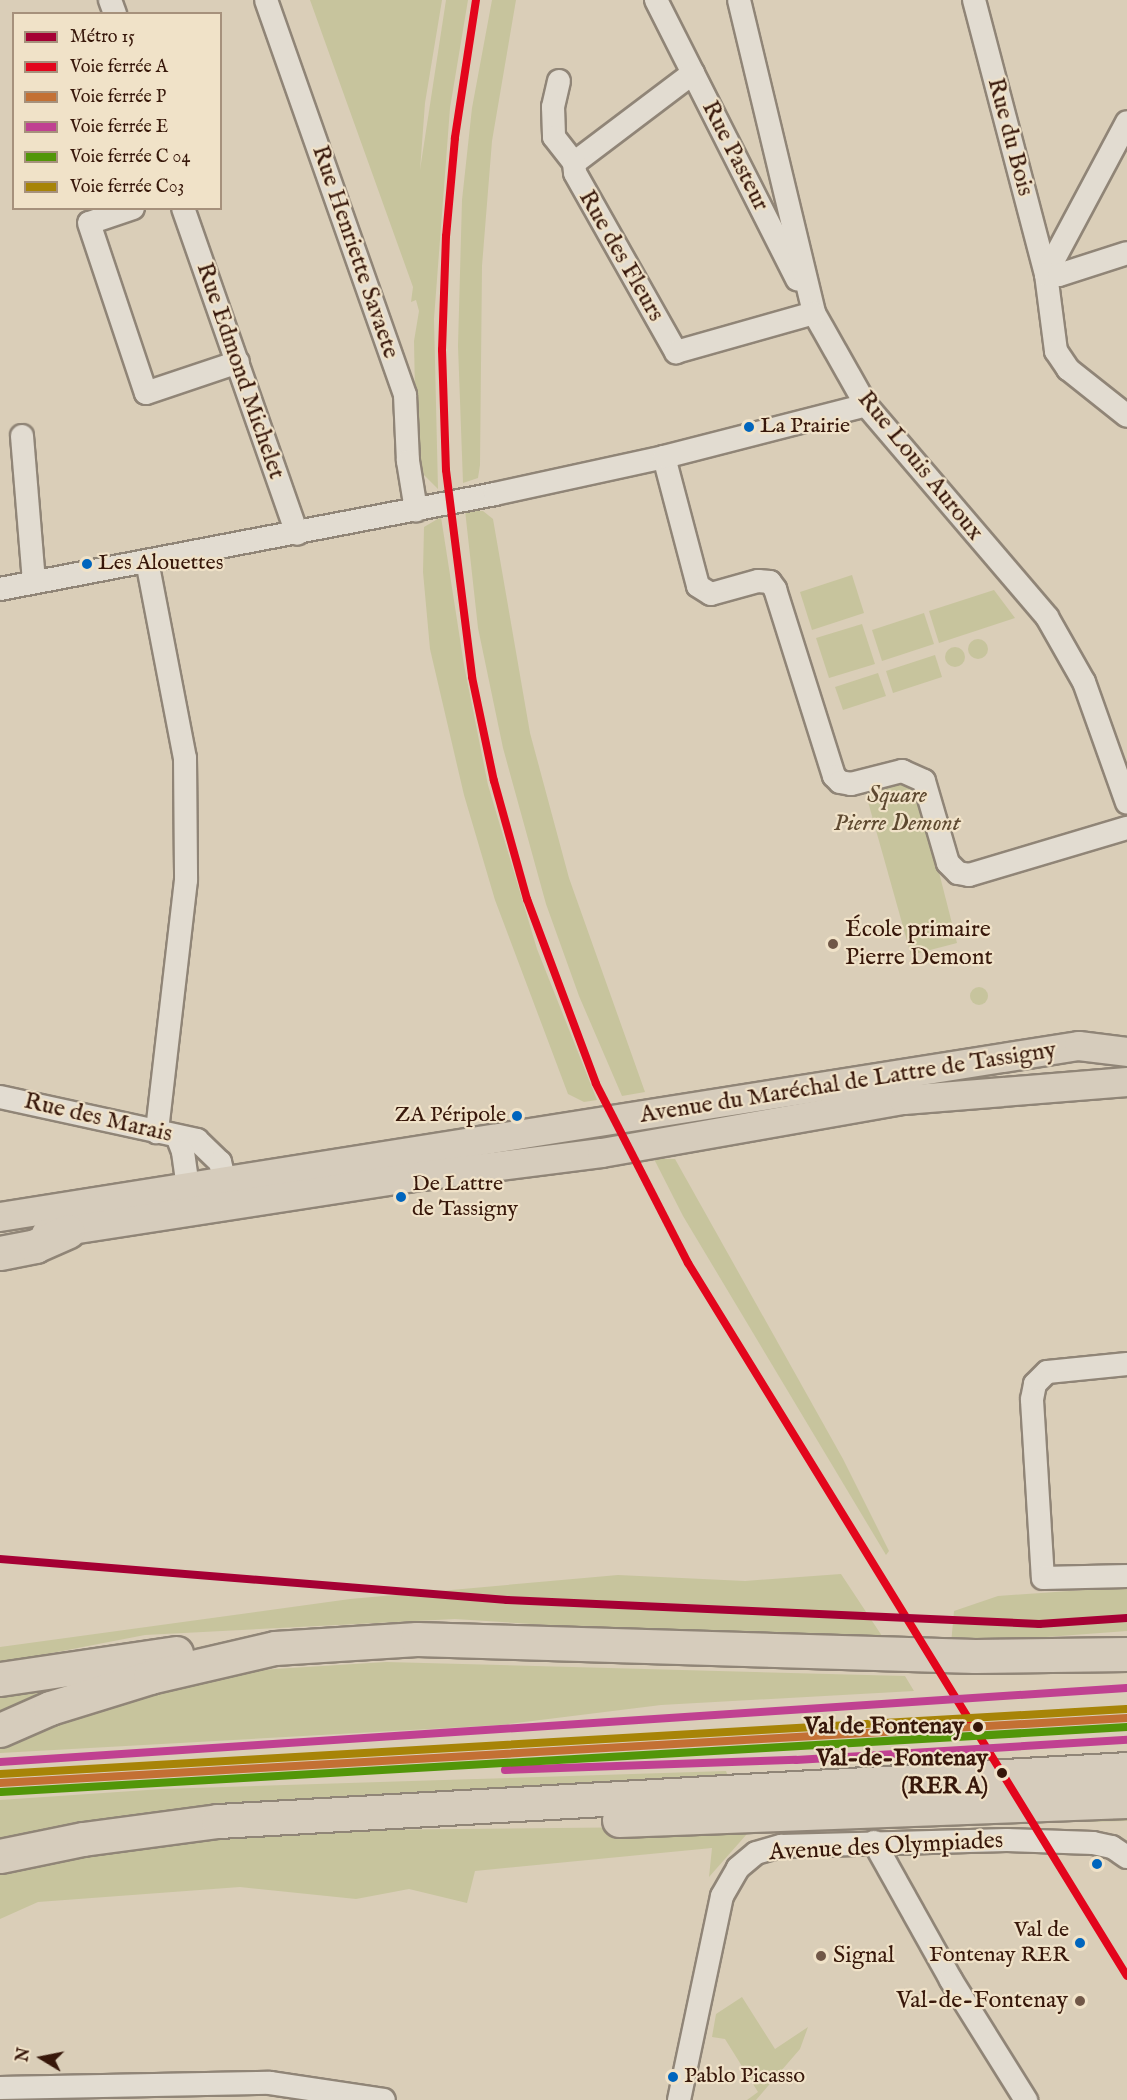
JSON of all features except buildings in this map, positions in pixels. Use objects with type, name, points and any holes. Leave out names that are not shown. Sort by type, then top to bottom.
[{"type":"highway","points":[[0,1253],[34,1246],[68,1231]]},
{"type":"highway","points":[[0,1731],[51,1708],[150,1677],[275,1648],[417,1640],[975,1656],[1127,1654]]},
{"type":"highway","points":[[0,1679],[255,1642],[275,1648]]},
{"type":"highway","points":[[0,1856],[83,1839],[218,1821],[1127,1769]]},
{"type":"highway","points":[[401,1811],[539,1822],[620,1821],[1127,1801]]},
{"type":"main road","name":"Avenue du Maréchal de Lattre de Tassigny","points":[[0,1217],[1079,1046],[1127,1052]]},
{"type":"main road","name":"Avenue du Maréchal de Lattre de Tassigny","points":[[0,1242],[367,1184],[602,1153],[904,1100],[1127,1082]]},
{"type":"street","name":"Rue Henriette Savaete","points":[[266,0],[405,395],[408,461],[416,510]]},
{"type":"street","name":"Rue Pasteur","points":[[656,0],[814,313]]},
{"type":"street","name":"Rue Louis Auroux","points":[[739,0],[814,313],[866,405],[1047,617],[1084,682],[1127,803]]},
{"type":"street","name":"Rue du Bois","points":[[974,0],[1046,273],[1056,351],[1068,369],[1127,416]]},
{"type":"street","name":"Rue des Fleurs","points":[[693,73],[574,164],[574,173],[676,352],[814,313]]},
{"type":"street","points":[[559,81],[553,107],[554,137],[574,164]]},
{"type":"street","points":[[1127,122],[1046,273],[1059,275],[1127,253]]},
{"type":"street","points":[[127,210],[89,223],[147,393],[238,362]]},
{"type":"street","name":"Rue Edmond Michelet","points":[[184,210],[297,534]]},
{"type":"street","points":[[0,589],[416,510],[664,457],[866,405]]},
{"type":"street","points":[[22,436],[34,582]]},
{"type":"street","points":[[664,457],[698,586],[711,594],[758,581],[771,582],[834,776],[840,782],[850,784],[902,771],[924,781],[948,863],[958,873],[969,875],[1127,828]]},
{"type":"street","points":[[147,561],[185,758],[186,880],[177,1136],[183,1152],[189,1188]]},
{"type":"street","name":"Rue des Marais","points":[[0,1096],[177,1136]]},
{"type":"street","points":[[132,1222],[152,1208],[218,1196],[224,1191],[225,1182],[220,1162],[177,1136]]},
{"type":"street","points":[[1127,1364],[1047,1372],[1035,1384],[1032,1400],[1043,1578],[1127,1576]]},
{"type":"street","points":[[874,1842],[965,2001],[1026,2100]]},
{"type":"street","name":"Avenue des Olympiades","points":[[679,2100],[722,1896],[738,1868],[751,1856],[772,1847],[874,1842],[1093,1843],[1112,1847],[1127,1857]]},
{"type":"street","points":[[0,2088],[102,2093],[270,2083],[384,2100]]},
{"type":"green space","points":[[310,0],[442,0],[425,103],[420,170],[446,0],[468,0],[450,108],[434,319],[438,489],[424,475],[416,446],[414,341],[419,311],[416,300],[411,302],[413,287]]},
{"type":"green space","points":[[492,0],[516,0],[492,141],[482,266],[480,465],[478,478],[463,483],[458,346],[462,200],[472,108]]},
{"type":"green space","points":[[465,510],[483,511],[493,519],[530,733],[569,878],[645,1092],[622,1096],[579,996],[546,904],[503,748],[478,628]]},
{"type":"green space","points":[[441,517],[464,665],[488,785],[537,949],[597,1100],[584,1102],[568,1094],[495,900],[464,795],[430,649],[423,572],[424,527]]},
{"type":"green space","points":[[852,575],[864,613],[812,630],[800,592]]},
{"type":"green space","points":[[994,590],[1015,618],[939,643],[929,611]]},
{"type":"green space","points":[[924,613],[934,644],[882,661],[872,630]]},
{"type":"green space","points":[[862,624],[875,664],[829,678],[816,638]]},
{"type":"green space","points":[[978,639],[985,642],[988,649],[985,656],[978,659],[971,656],[968,649],[971,642]]},
{"type":"green space","points":[[955,647],[962,650],[965,657],[962,664],[955,667],[948,664],[945,657],[948,650]]},
{"type":"green space","points":[[935,655],[942,677],[893,693],[886,671]]},
{"type":"green space","points":[[878,673],[886,696],[843,710],[835,687]]},
{"type":"green space","name":"Square Pierre Demont","points":[[897,781],[918,790],[957,943],[911,955],[865,791]]},
{"type":"green space","points":[[979,987],[985,990],[988,996],[985,1002],[979,1005],[973,1002],[970,996],[973,990]]},
{"type":"green space","points":[[654,1159],[675,1159],[843,1459],[889,1551],[886,1555],[683,1216]]},
{"type":"green space","points":[[841,1574],[882,1636],[593,1628],[455,1619],[145,1635],[0,1663],[0,1647],[350,1599],[618,1575],[745,1581]]},
{"type":"green space","points":[[1127,1587],[1127,1631],[951,1644],[954,1611],[998,1596]]},
{"type":"green space","points":[[386,1662],[905,1676],[914,1691],[661,1705],[500,1725],[0,1753],[0,1748],[65,1719],[182,1687],[259,1670]]},
{"type":"green space","points":[[91,1681],[0,1717],[0,1693]]},
{"type":"green space","points":[[726,1771],[729,1779],[0,1844],[0,1800],[162,1789]]},
{"type":"green space","points":[[1127,1811],[1127,1821],[1085,1822],[1083,1813]]},
{"type":"green space","points":[[754,1826],[709,1877],[712,1848],[475,1871],[467,1903],[409,1889],[356,1899],[240,1887],[38,1902],[0,1919],[0,1874],[68,1856],[210,1837],[361,1830]]},
{"type":"green space","points":[[742,1997],[775,2049],[808,2027],[800,2049],[756,2100],[747,2100],[758,2092],[725,2039],[712,2037],[716,2014]]},
{"type":"metro line","name":"15","points":[[0,1559],[507,1600],[1039,1624],[1127,1618]]},
{"type":"rail line","name":"A","points":[[476,0],[455,138],[446,236],[442,350],[446,470],[472,677],[494,781],[527,899],[596,1084],[688,1263],[1127,1976]]},
{"type":"rail line","name":"E","points":[[0,1762],[1127,1688]]},
{"type":"rail line","name":"C03","points":[[0,1774],[1126,1709]]},
{"type":"rail line","name":"P","points":[[0,1783],[1127,1718]]},
{"type":"rail line","name":"E","points":[[505,1770],[796,1760],[1127,1740]]},
{"type":"transit line","points":[[1,1792],[1127,1727]]},
{"type":"place","name":"La Prairie","points":[[749,427]]},
{"type":"place","name":"Les Alouettes","points":[[87,564]]},
{"type":"place","name":"École primaire Pierre Demont","points":[[833,944]]},
{"type":"place","name":"ZA Péripole","points":[[517,1116]]},
{"type":"place","name":"De Lattre de Tassigny","points":[[401,1197]]},
{"type":"place","name":"Val de Fontenay","points":[[978,1727]]},
{"type":"place","name":"Val-de-Fontenay (RER A)","points":[[1002,1773]]},
{"type":"place","name":"Val de Fontenay RER","points":[[1080,1943]]},
{"type":"place","name":"Signal","points":[[821,1956]]},
{"type":"place","name":"Val-de-Fontenay","points":[[1080,2001]]},
{"type":"place","name":"Pablo Picasso","points":[[673,2077]]}]
